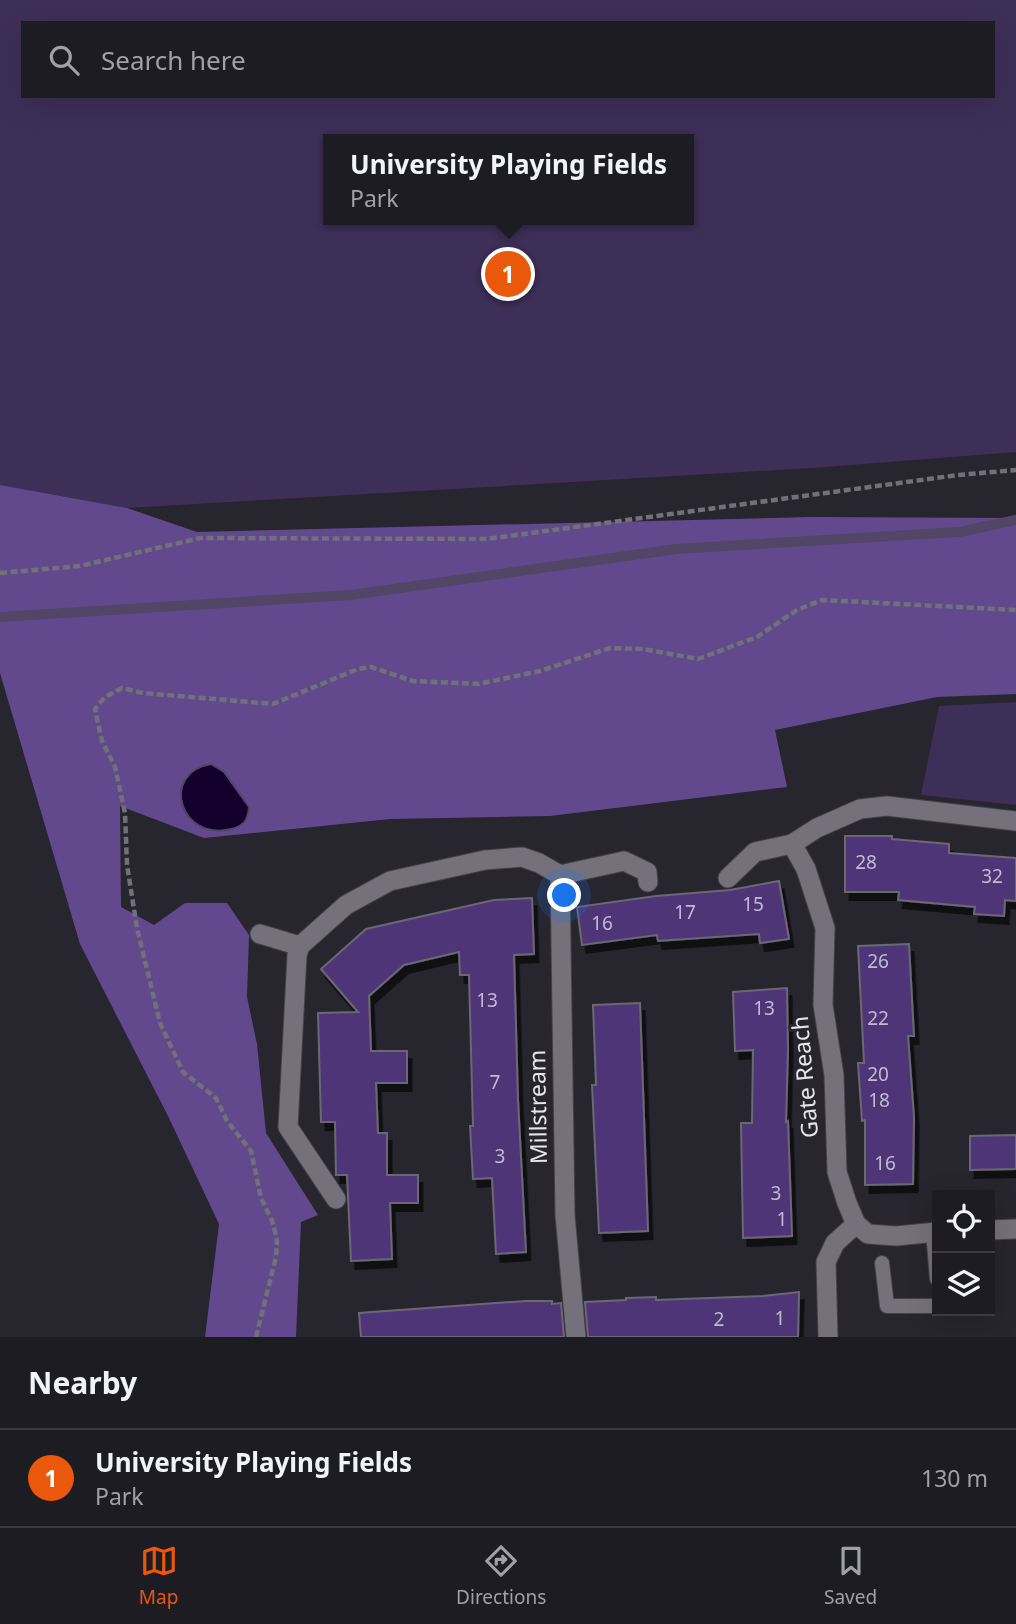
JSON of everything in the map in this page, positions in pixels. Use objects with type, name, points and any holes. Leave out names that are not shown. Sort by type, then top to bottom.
[{"type":"street","points":[[728,878],[755,852],[792,844],[817,828],[860,809],[887,806],[1016,821]]},
{"type":"street","name":"Gate Reach","points":[[792,844],[806,869],[825,928],[823,1005],[834,1075],[836,1172],[856,1224]]},
{"type":"street","points":[[337,1199],[288,1127],[297,955],[300,946],[346,905],[390,881],[485,860],[522,858],[539,863],[560,875],[624,861],[647,872],[649,882]]},
{"type":"street","name":"Millstream","points":[[560,875],[565,1215],[576,1337]]},
{"type":"street","points":[[260,934],[300,946]]},
{"type":"street","points":[[828,1337],[826,1262],[835,1243],[856,1224],[868,1234],[896,1236],[932,1232]]},
{"type":"street","points":[[995,1230],[1016,1229]]},
{"type":"lane","points":[[883,1263],[887,1306],[932,1306]]},
{"type":"path","points":[[0,573],[80,566],[200,538],[487,539],[958,475],[1016,470]]},
{"type":"path","points":[[256,1337],[276,1257],[277,1241],[273,1223],[261,1198],[251,1151],[227,1121],[216,1098],[183,1072],[160,1023],[137,928],[128,865],[125,813],[115,767],[102,741],[95,709],[106,697],[122,688],[143,693],[273,704],[358,669],[371,667],[413,681],[478,684],[540,671],[610,648],[643,649],[698,659],[757,637],[797,610],[822,600],[1016,610]]},
{"type":"shaded area","points":[[0,0],[1016,0],[1016,452],[813,468],[127,508],[0,485]]},
{"type":"shaded area","points":[[0,485],[127,508],[197,532],[810,517],[1016,518],[1016,694],[937,697],[775,730],[787,787],[550,816],[390,819],[204,838],[120,806],[121,907],[154,925],[185,903],[227,903],[249,935],[247,997],[257,1044],[266,1133],[318,1215],[301,1222],[296,1337],[205,1337],[219,1224],[168,1116],[80,944],[0,673]]},
{"type":"shaded area","points":[[1016,702],[1016,805],[921,795],[939,706]]},
{"type":"shaded area","points":[[211,764],[224,772],[249,807],[244,822],[235,828],[213,830],[199,825],[188,816],[182,804],[181,792],[185,779],[195,770]]},
{"type":"building","points":[[845,836],[892,836],[892,839],[949,844],[949,853],[1016,858],[1016,901],[1005,900],[1004,916],[974,914],[975,907],[898,900],[899,892],[845,892]]},
{"type":"building","points":[[779,881],[789,939],[760,943],[759,934],[658,941],[657,935],[582,945],[577,907],[656,896],[730,890]]},
{"type":"building","points":[[532,898],[534,954],[514,955],[526,1252],[496,1254],[492,1178],[473,1179],[469,975],[460,975],[459,952],[404,965],[369,996],[371,1051],[407,1051],[407,1083],[376,1083],[378,1133],[387,1133],[387,1175],[418,1175],[418,1203],[390,1203],[392,1259],[351,1261],[347,1175],[336,1175],[335,1122],[321,1122],[318,1013],[358,1012],[321,969],[366,929],[494,900]]},
{"type":"building","points":[[909,944],[914,1036],[908,1036],[914,1117],[913,1184],[865,1185],[865,1120],[862,1121],[858,1063],[864,1063],[858,946]]},
{"type":"building","points":[[787,988],[786,1122],[788,1121],[792,1236],[743,1238],[741,1123],[752,1123],[753,1050],[735,1051],[733,992]]},
{"type":"building","points":[[640,1003],[648,1231],[599,1233],[592,1085],[596,1085],[593,1005]]},
{"type":"building","points":[[1016,1135],[1016,1169],[970,1170],[970,1136]]},
{"type":"building","points":[[799,1292],[798,1337],[588,1337],[585,1302],[626,1298],[656,1297],[656,1300],[763,1296]]},
{"type":"building","points":[[525,1301],[561,1303],[564,1337],[361,1337],[359,1313]]},
{"type":"waterway","points":[[0,617],[351,595],[676,549],[959,532],[1016,520]]},
{"type":"place","name":"University Playing Fields","points":[[508,274]]}]
